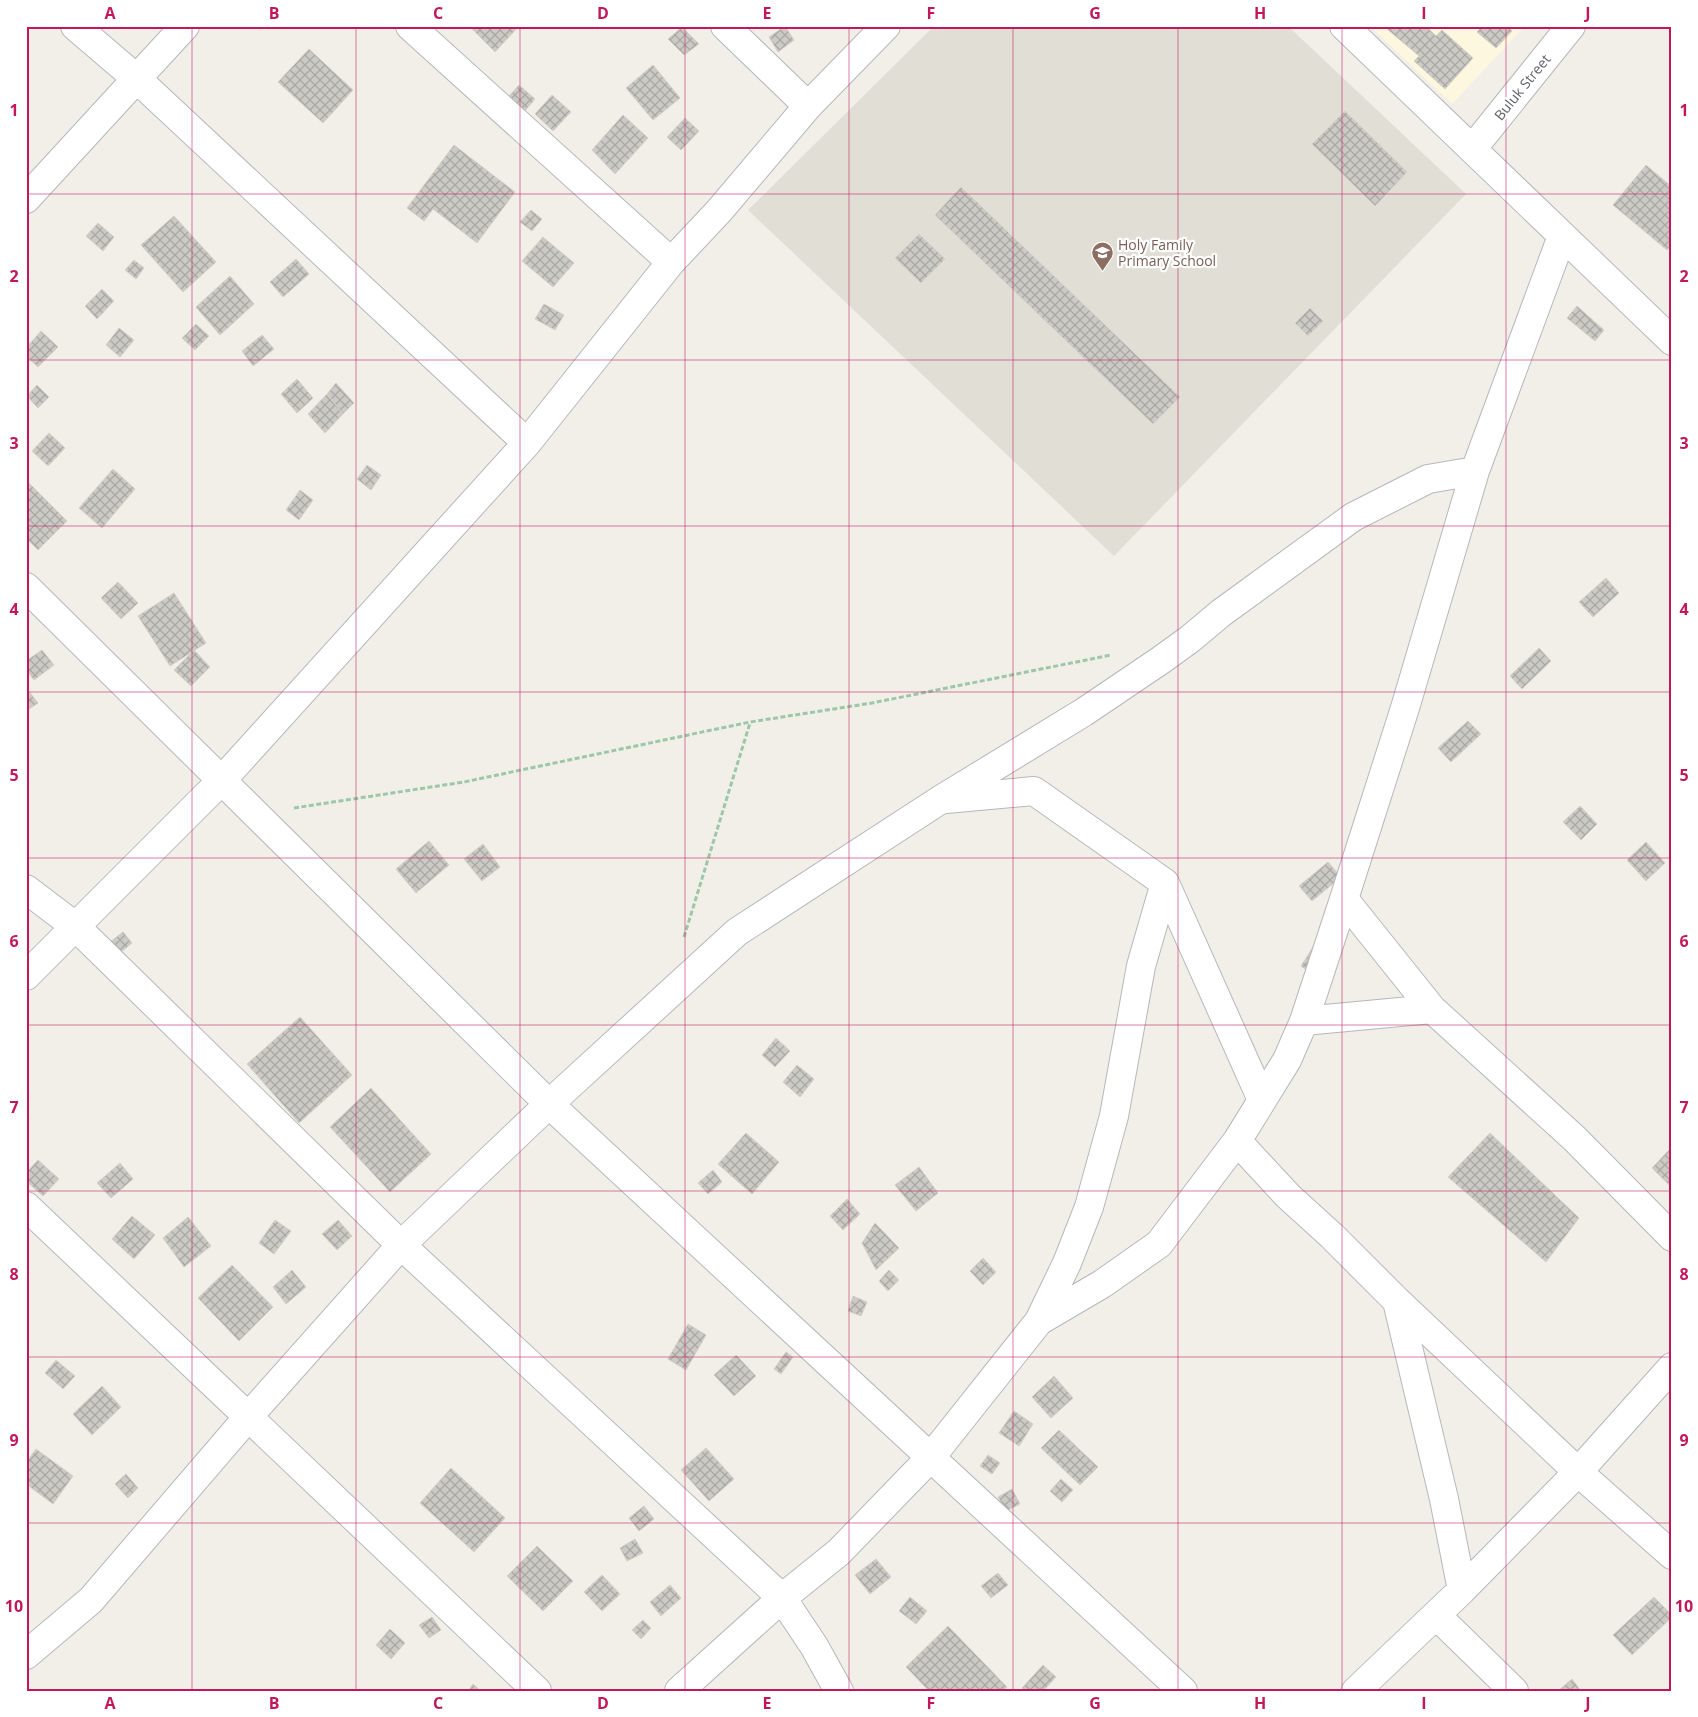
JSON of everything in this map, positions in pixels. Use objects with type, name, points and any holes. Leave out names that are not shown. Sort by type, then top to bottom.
[{"type":"street","points":[[75,26],[137,79],[527,443]]},
{"type":"street","points":[[26,198],[185,26]]},
{"type":"street","points":[[410,26],[671,262]]},
{"type":"street","points":[[725,26],[808,106]]},
{"type":"street","points":[[26,976],[222,780],[527,443],[671,262],[719,211],[808,106],[886,26]]},
{"type":"street","points":[[1344,26],[1672,341]]},
{"type":"street","name":"Buluk Street","points":[[1473,148],[1571,26]]},
{"type":"street","points":[[1039,1321],[1102,1284],[1159,1244],[1237,1141],[1287,1060],[1304,1021],[1344,899],[1405,708],[1476,471],[1562,236]]},
{"type":"street","points":[[26,1656],[90,1600],[248,1417],[401,1245],[549,1104],[737,932],[940,800],[1084,712],[1190,639],[1221,613],[1353,517],[1428,479],[1476,471]]},
{"type":"street","points":[[26,587],[549,1104],[1183,1691]]},
{"type":"street","points":[[940,800],[1034,791],[1165,883],[1262,1100]]},
{"type":"street","points":[[679,1691],[782,1598],[839,1552],[931,1457],[1039,1321],[1067,1263],[1089,1208],[1114,1116],[1141,966],[1165,883]]},
{"type":"street","points":[[26,889],[76,926],[401,1245],[782,1598],[814,1646],[839,1691]]},
{"type":"street","points":[[1344,899],[1432,1009],[1574,1138],[1672,1238]]},
{"type":"street","points":[[1304,1021],[1432,1009]]},
{"type":"street","points":[[1237,1141],[1288,1196],[1332,1236],[1397,1301],[1578,1472],[1672,1555]]},
{"type":"street","points":[[26,1206],[537,1691]]},
{"type":"street","points":[[1397,1301],[1444,1499],[1462,1590]]},
{"type":"street","points":[[1356,1691],[1462,1590],[1578,1472],[1672,1367]]},
{"type":"street","points":[[1436,1615],[1514,1691]]},
{"type":"path","points":[[256,814],[464,782],[750,722],[872,703],[1112,655]]},
{"type":"path","points":[[683,940],[750,722]]},
{"type":"shaded area","name":"Holy Family Primary School","points":[[934,26],[1288,26],[1466,194],[1114,556],[748,210]]},
{"type":"shaded area","points":[[1370,26],[1525,26],[1452,104]]},
{"type":"building","points":[[469,26],[519,26],[495,52]]},
{"type":"building","points":[[785,26],[794,40],[778,52],[769,37]]},
{"type":"building","points":[[1390,26],[1426,26],[1436,36],[1442,30],[1473,58],[1445,89],[1414,61],[1419,56],[1387,29]]},
{"type":"building","points":[[1482,26],[1508,26],[1512,31],[1496,48],[1477,32]]},
{"type":"building","points":[[682,27],[699,44],[684,55],[668,39]]},
{"type":"building","points":[[309,49],[353,90],[323,123],[278,82]]},
{"type":"building","points":[[653,65],[680,98],[653,120],[626,88]]},
{"type":"building","points":[[519,85],[535,99],[518,119],[502,104]]},
{"type":"building","points":[[552,95],[571,112],[553,131],[535,114]]},
{"type":"building","points":[[1345,111],[1407,172],[1375,206],[1312,144]]},
{"type":"building","points":[[623,115],[648,138],[615,174],[592,150]]},
{"type":"building","points":[[685,118],[699,131],[681,150],[667,137]]},
{"type":"building","points":[[454,145],[515,192],[477,243],[433,209],[424,221],[407,208]]},
{"type":"building","points":[[1646,165],[1672,187],[1672,245],[1667,250],[1613,205]]},
{"type":"building","points":[[961,187],[1180,397],[1153,424],[935,215]]},
{"type":"building","points":[[531,210],[542,219],[532,231],[520,222]]},
{"type":"building","points":[[174,216],[216,262],[183,292],[141,245]]},
{"type":"building","points":[[98,223],[114,237],[103,251],[86,236]]},
{"type":"building","points":[[919,234],[945,259],[921,283],[895,258]]},
{"type":"building","points":[[543,237],[574,263],[553,287],[522,261]]},
{"type":"building","points":[[296,259],[309,274],[283,297],[270,282]]},
{"type":"building","points":[[134,260],[144,268],[136,279],[125,270]]},
{"type":"building","points":[[230,276],[254,304],[220,335],[196,307]]},
{"type":"building","points":[[102,289],[114,301],[97,319],[85,306]]},
{"type":"building","points":[[544,304],[564,315],[555,330],[535,319]]},
{"type":"building","points":[[1577,306],[1604,330],[1595,341],[1567,318]]},
{"type":"building","points":[[1310,308],[1323,321],[1308,336],[1295,323]]},
{"type":"building","points":[[196,324],[209,336],[195,350],[182,338]]},
{"type":"building","points":[[119,328],[134,340],[120,357],[106,345]]},
{"type":"building","points":[[41,331],[58,347],[38,367],[26,356],[26,348]]},
{"type":"building","points":[[262,335],[274,349],[253,366],[242,351]]},
{"type":"building","points":[[297,379],[313,398],[297,413],[281,394]]},
{"type":"building","points":[[336,383],[354,403],[343,414],[327,394]]},
{"type":"building","points":[[37,385],[49,397],[38,408],[27,396]]},
{"type":"building","points":[[327,394],[343,414],[325,433],[308,414]]},
{"type":"building","points":[[49,433],[65,448],[48,466],[32,451]]},
{"type":"building","points":[[367,465],[381,475],[371,490],[357,479]]},
{"type":"building","points":[[113,469],[135,489],[102,528],[79,508]]},
{"type":"building","points":[[26,480],[67,521],[38,550],[26,538]]},
{"type":"building","points":[[300,490],[313,500],[299,520],[286,510]]},
{"type":"building","points":[[1606,578],[1619,593],[1593,617],[1579,602]]},
{"type":"building","points":[[118,582],[138,603],[121,619],[101,598]]},
{"type":"building","points":[[174,593],[206,643],[170,666],[138,616]]},
{"type":"building","points":[[1539,648],[1551,661],[1522,689],[1510,676]]},
{"type":"building","points":[[42,650],[54,665],[34,680],[26,670],[26,661]]},
{"type":"building","points":[[194,650],[210,667],[191,686],[174,670]]},
{"type":"building","points":[[28,690],[38,703],[26,711],[26,691]]},
{"type":"building","points":[[1468,721],[1481,734],[1451,762],[1438,748]]},
{"type":"building","points":[[1580,806],[1597,824],[1581,840],[1563,822]]},
{"type":"building","points":[[429,841],[449,865],[416,893],[396,869]]},
{"type":"building","points":[[1646,842],[1665,863],[1646,881],[1627,860]]},
{"type":"building","points":[[483,844],[500,867],[482,881],[464,859]]},
{"type":"building","points":[[1328,862],[1341,877],[1312,901],[1299,886]]},
{"type":"building","points":[[123,932],[132,943],[115,957],[106,945]]},
{"type":"building","points":[[1313,947],[1323,954],[1310,972],[1301,966]]},
{"type":"building","points":[[300,1017],[352,1075],[299,1123],[247,1064]]},
{"type":"building","points":[[776,1038],[790,1051],[775,1067],[762,1055]]},
{"type":"building","points":[[797,1065],[814,1079],[800,1097],[783,1082]]},
{"type":"building","points":[[371,1088],[431,1154],[390,1192],[330,1127]]},
{"type":"building","points":[[746,1133],[779,1162],[752,1194],[718,1164]]},
{"type":"building","points":[[1490,1133],[1579,1218],[1546,1262],[1448,1177]]},
{"type":"building","points":[[1670,1149],[1672,1151],[1671,1187],[1652,1168]]},
{"type":"building","points":[[38,1160],[59,1179],[43,1196],[26,1181],[26,1173]]},
{"type":"building","points":[[120,1163],[133,1179],[111,1198],[97,1183]]},
{"type":"building","points":[[919,1167],[938,1193],[916,1211],[895,1185]]},
{"type":"building","points":[[713,1170],[722,1182],[708,1194],[698,1183]]},
{"type":"building","points":[[847,1199],[860,1214],[843,1230],[830,1216]]},
{"type":"building","points":[[132,1216],[155,1235],[134,1259],[112,1239]]},
{"type":"building","points":[[188,1217],[211,1246],[184,1267],[163,1238]]},
{"type":"building","points":[[275,1220],[291,1231],[274,1254],[259,1243]]},
{"type":"building","points":[[338,1220],[352,1236],[337,1250],[322,1234]]},
{"type":"building","points":[[875,1223],[899,1248],[876,1270],[862,1243]]},
{"type":"building","points":[[983,1258],[996,1272],[983,1285],[970,1271]]},
{"type":"building","points":[[232,1265],[273,1307],[239,1341],[198,1298]]},
{"type":"building","points":[[292,1270],[306,1287],[286,1304],[273,1287]]},
{"type":"building","points":[[889,1270],[899,1280],[888,1291],[879,1281]]},
{"type":"building","points":[[853,1296],[867,1302],[861,1316],[848,1311]]},
{"type":"building","points":[[688,1324],[706,1335],[686,1370],[668,1359]]},
{"type":"building","points":[[786,1352],[793,1357],[781,1374],[774,1369]]},
{"type":"building","points":[[736,1355],[756,1376],[734,1396],[714,1375]]},
{"type":"building","points":[[56,1360],[75,1376],[63,1389],[45,1373]]},
{"type":"building","points":[[1054,1376],[1073,1398],[1051,1418],[1032,1397]]},
{"type":"building","points":[[102,1386],[121,1407],[92,1435],[73,1414]]},
{"type":"building","points":[[1014,1411],[1033,1424],[1019,1446],[999,1433]]},
{"type":"building","points":[[1059,1430],[1098,1467],[1080,1485],[1041,1448]]},
{"type":"building","points":[[706,1448],[734,1479],[709,1501],[681,1470]]},
{"type":"building","points":[[36,1449],[73,1476],[53,1504],[26,1484],[26,1463]]},
{"type":"building","points":[[988,1455],[1000,1463],[992,1474],[980,1466]]},
{"type":"building","points":[[451,1468],[505,1518],[474,1552],[420,1503]]},
{"type":"building","points":[[126,1474],[138,1488],[128,1498],[115,1484]]},
{"type":"building","points":[[1061,1479],[1073,1490],[1062,1502],[1050,1491]]},
{"type":"building","points":[[1012,1489],[1020,1504],[1006,1511],[998,1497]]},
{"type":"building","points":[[644,1506],[654,1519],[639,1531],[629,1518]]},
{"type":"building","points":[[635,1539],[643,1553],[627,1561],[620,1548]]},
{"type":"building","points":[[537,1546],[573,1581],[543,1611],[507,1576]]},
{"type":"building","points":[[876,1559],[891,1577],[870,1594],[855,1575]]},
{"type":"building","points":[[998,1573],[1008,1585],[991,1598],[981,1586]]},
{"type":"building","points":[[602,1575],[620,1594],[602,1611],[584,1592]]},
{"type":"building","points":[[670,1585],[681,1598],[661,1616],[650,1602]]},
{"type":"building","points":[[910,1597],[927,1611],[916,1624],[899,1611]]},
{"type":"building","points":[[1654,1597],[1672,1617],[1632,1655],[1613,1635]]},
{"type":"building","points":[[432,1617],[441,1630],[429,1638],[419,1625]]},
{"type":"building","points":[[643,1620],[651,1628],[641,1639],[632,1630]]},
{"type":"building","points":[[948,1626],[1007,1687],[1003,1691],[929,1691],[906,1667]]},
{"type":"building","points":[[390,1629],[405,1643],[391,1659],[376,1645]]},
{"type":"building","points":[[1043,1665],[1056,1677],[1043,1691],[1026,1691],[1022,1688]]},
{"type":"building","points":[[1572,1679],[1581,1691],[1558,1691]]},
{"type":"building","points":[[473,1684],[481,1691],[468,1691]]},
{"type":"place","name":"Holy Family Primary School","points":[[1102,271]]}]
